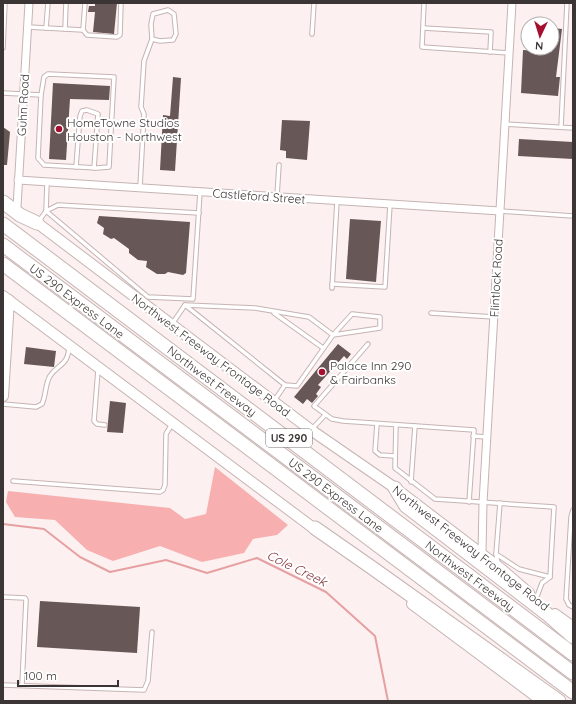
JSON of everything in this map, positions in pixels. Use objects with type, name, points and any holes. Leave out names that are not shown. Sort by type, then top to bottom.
[{"type":"highway","points":[[3,202],[20,215],[37,224]]},
{"type":"highway","name":"Northwest Freeway","points":[[3,224],[573,654]]},
{"type":"highway","name":"US 290 Express Lane","points":[[3,245],[573,673]]},
{"type":"highway","name":"US 290","points":[[3,264],[573,692]]},
{"type":"highway","points":[[395,488],[406,506],[547,614],[573,637]]},
{"type":"highway","points":[[314,528],[559,701]]},
{"type":"main road","name":"Northwest Freeway Frontage Road","points":[[3,196],[37,224],[144,299],[171,325],[311,430],[395,488],[482,553],[536,599],[573,627]]},
{"type":"main road","points":[[6,298],[314,528],[542,701]]},
{"type":"main road","points":[[3,396],[6,298]]},
{"type":"street","name":"Guhn Road","points":[[17,207],[29,3]]},
{"type":"street","name":"Flintlock Road","points":[[482,553],[486,437],[512,3]]},
{"type":"street","name":"Castleford Street","points":[[18,180],[500,211]]},
{"type":"lane","points":[[3,48],[6,3]]},
{"type":"lane","points":[[46,28],[48,3]]},
{"type":"lane","points":[[65,29],[66,3]]},
{"type":"lane","points":[[85,3],[83,30],[87,35],[117,37],[120,35],[121,3]]},
{"type":"lane","points":[[312,34],[314,3]]},
{"type":"lane","points":[[424,3],[422,47],[509,53]]},
{"type":"lane","points":[[561,127],[567,3]]},
{"type":"lane","points":[[140,188],[144,114],[141,106],[142,83],[144,61],[152,38],[153,14],[168,10],[174,14],[176,34],[173,40],[160,41],[152,38]]},
{"type":"lane","points":[[28,26],[83,30]]},
{"type":"lane","points":[[423,28],[491,32],[490,52]]},
{"type":"lane","points":[[48,74],[114,77],[109,167],[104,169],[44,165],[40,162],[38,158],[41,95],[44,77],[48,74]]},
{"type":"lane","points":[[3,93],[41,95]]},
{"type":"lane","points":[[76,167],[80,116],[82,112],[87,110],[98,114],[94,168]]},
{"type":"lane","points":[[505,124],[573,128]]},
{"type":"lane","points":[[276,197],[279,165]]},
{"type":"lane","points":[[46,211],[47,182]]},
{"type":"lane","points":[[46,211],[144,299],[193,299],[200,192]]},
{"type":"lane","points":[[332,288],[337,201]]},
{"type":"lane","points":[[332,284],[385,287],[390,204]]},
{"type":"lane","points":[[37,224],[46,211],[58,205],[199,213]]},
{"type":"lane","points":[[500,211],[573,216]]},
{"type":"lane","points":[[171,325],[185,305]]},
{"type":"lane","points":[[185,305],[254,308],[309,317],[332,335],[380,328],[380,317],[352,314],[332,335],[297,386],[285,385],[185,305]]},
{"type":"lane","points":[[274,312],[324,348]]},
{"type":"lane","points":[[431,313],[494,317]]},
{"type":"lane","points":[[368,344],[314,406],[325,415],[337,420],[474,430],[469,502]]},
{"type":"lane","points":[[3,404],[36,407],[42,404],[48,379],[62,365],[68,353],[69,345]]},
{"type":"lane","points":[[98,367],[94,420],[97,424],[105,425]]},
{"type":"lane","points":[[274,402],[285,385]]},
{"type":"lane","points":[[311,430],[325,415]]},
{"type":"lane","points":[[13,481],[160,492],[163,490],[165,485],[166,434],[173,422]]},
{"type":"lane","points":[[377,424],[375,451],[380,455],[394,456]]},
{"type":"lane","points":[[396,425],[394,456],[395,468],[411,482],[435,499],[554,507],[550,577],[542,583],[536,599]]},
{"type":"lane","points":[[411,482],[415,426]]},
{"type":"lane","points":[[473,436],[486,437]]},
{"type":"lane","points":[[500,503],[496,554],[500,568]]},
{"type":"lane","points":[[573,510],[571,517],[566,599],[569,605],[573,607]]},
{"type":"lane","points":[[496,554],[519,569],[550,577]]},
{"type":"lane","points":[[3,597],[25,598],[26,600],[22,685]]},
{"type":"lane","points":[[3,685],[144,690],[148,681],[152,632]]},
{"type":"shaded area","points":[[215,467],[288,525],[277,535],[253,539],[244,553],[202,562],[160,546],[113,561],[87,550],[55,520],[15,517],[6,502],[8,491],[170,508],[185,519],[206,514]]},
{"type":"building","points":[[95,3],[117,3],[114,34],[93,32],[95,12],[88,12],[89,6],[95,6]]},
{"type":"building","points":[[560,29],[562,29],[560,45]]},
{"type":"building","points":[[523,56],[559,56],[556,77],[560,77],[558,96],[521,93]]},
{"type":"building","points":[[173,77],[181,78],[175,171],[160,170],[163,115],[170,116]]},
{"type":"building","name":"HomeTowne Studios Houston - Northwest","points":[[53,83],[110,86],[109,100],[70,99],[66,160],[49,159]]},
{"type":"building","points":[[282,120],[310,121],[307,160],[286,158],[286,151],[280,150]]},
{"type":"building","points":[[3,127],[10,132],[7,165],[3,165]]},
{"type":"building","points":[[519,139],[573,142],[573,159],[518,156]]},
{"type":"building","points":[[99,216],[190,222],[186,273],[183,275],[168,272],[165,274],[157,274],[146,267],[147,261],[138,260],[129,253],[129,249],[114,238],[111,239],[103,234],[104,228],[97,223]]},
{"type":"building","points":[[350,219],[381,221],[376,282],[346,279]]},
{"type":"building","name":"Palace Inn 290 & Fairbanks","points":[[338,344],[351,354],[347,359],[344,356],[318,385],[321,387],[316,394],[318,396],[312,403],[307,399],[303,404],[294,397]]},
{"type":"building","points":[[26,347],[56,351],[54,367],[24,364]]},
{"type":"building","points":[[110,401],[126,403],[123,433],[107,432]]},
{"type":"building","points":[[40,601],[140,607],[137,653],[37,647]]},
{"type":"waterway","name":"Cole Creek","points":[[3,524],[44,529],[80,557],[110,572],[166,560],[207,573],[257,558],[326,592],[375,636],[388,701]]},
{"type":"place","name":"HomeTowne Studios Houston - Northwest","points":[[59,129]]},
{"type":"place","name":"Palace Inn 290 & Fairbanks","points":[[322,372]]}]
